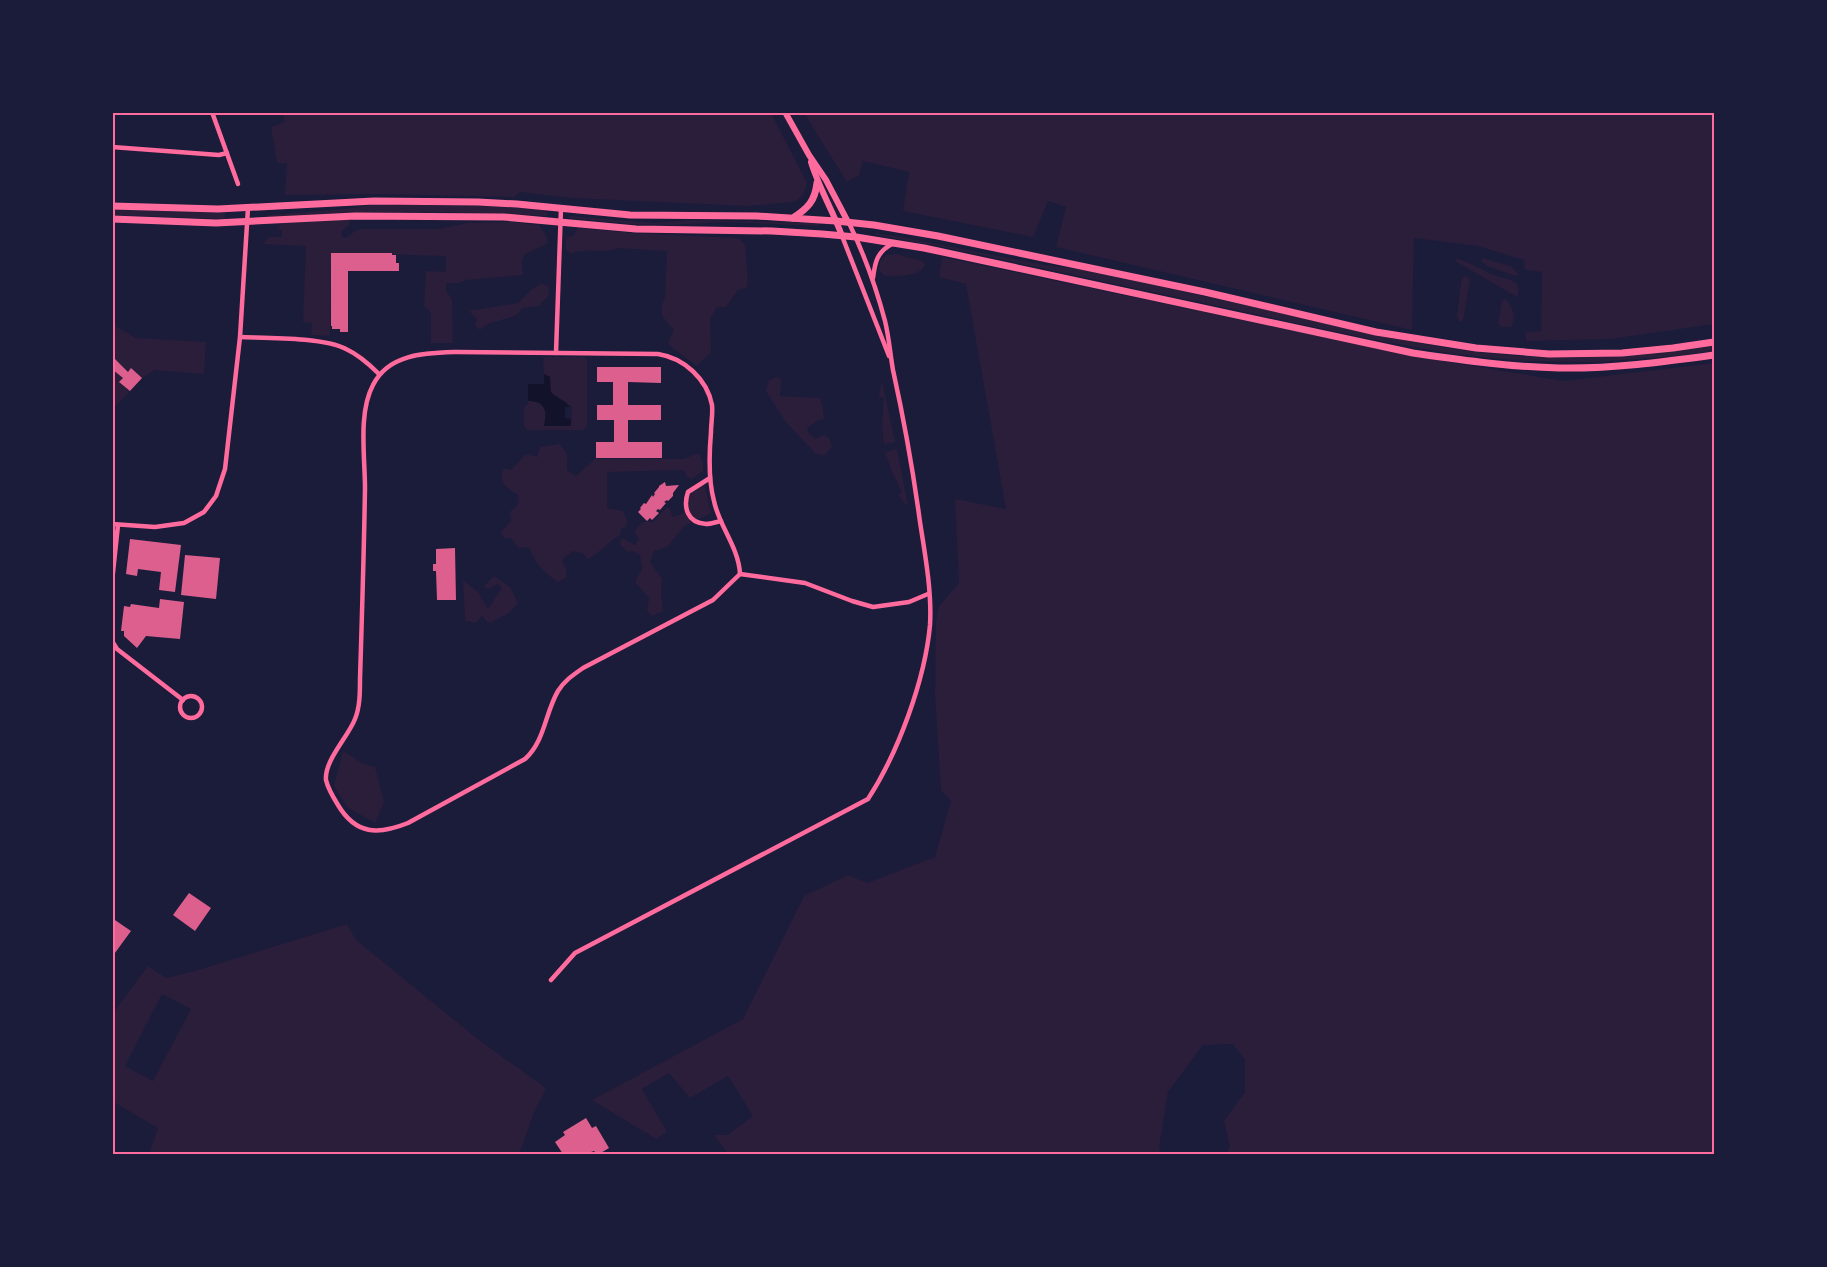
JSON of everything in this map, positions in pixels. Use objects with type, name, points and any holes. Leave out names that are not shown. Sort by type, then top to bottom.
[{"type":"main road","points":[[785,112],[848,222]]},
{"type":"main road","points":[[809,155],[817,183],[842,236]]},
{"type":"main road","points":[[794,218],[811,204],[817,183]]},
{"type":"main road","points":[[112,206],[162,209],[248,208],[374,201],[498,203],[630,214],[794,218],[848,222],[938,236],[1205,292],[1376,332],[1476,348],[1549,354],[1622,353],[1714,342]]},
{"type":"main road","points":[[112,219],[248,222],[345,216],[504,217],[636,229],[772,231],[856,237],[1197,306],[1413,353],[1463,360],[1561,368],[1620,366],[1714,355]]},
{"type":"street","points":[[212,112],[238,184]]},
{"type":"street","points":[[112,147],[219,155],[227,153]]},
{"type":"street","points":[[112,582],[115,525],[155,527],[184,523],[204,512],[216,496],[225,469],[240,337],[248,208]]},
{"type":"street","points":[[556,353],[561,208]]},
{"type":"street","points":[[551,980],[575,953],[868,799],[889,762],[917,690],[930,627],[931,602],[928,594],[913,469],[884,319],[873,281],[848,222]]},
{"type":"street","points":[[842,236],[892,363]]},
{"type":"street","points":[[873,281],[876,258],[894,243]]},
{"type":"street","points":[[240,337],[290,339],[344,347],[364,359],[379,374]]},
{"type":"street","points":[[421,353],[666,355],[680,360],[694,371],[705,386],[712,403],[710,478],[714,502],[740,563],[740,574],[713,600],[583,668],[566,681],[558,691],[536,746],[525,759],[408,823],[391,830],[377,831],[360,828],[352,823],[330,793],[326,780],[327,769],[355,718],[360,693],[364,436],[368,397],[379,374],[404,358],[421,353]]},
{"type":"street","points":[[710,478],[688,492],[684,503],[687,513],[695,520],[707,524],[721,521]]},
{"type":"street","points":[[740,574],[805,583],[873,607],[909,602],[928,594]]},
{"type":"street","points":[[112,641],[117,649],[183,699]]},
{"type":"street","points":[[189,696],[200,699],[202,709],[200,714],[192,718],[184,715],[180,708],[183,699],[189,696]]},
{"type":"shaded area","points":[[282,113],[771,113],[807,183],[803,194],[793,202],[747,206],[572,198],[520,192],[514,197],[382,194],[285,195],[287,163],[277,163],[271,127],[285,122]]},
{"type":"shaded area","points":[[804,113],[1714,113],[1714,324],[1611,339],[1526,341],[1526,332],[1541,331],[1542,272],[1525,270],[1524,260],[1478,246],[1414,238],[1412,330],[1056,247],[1066,207],[1048,201],[1033,237],[903,211],[909,172],[863,161],[859,175],[847,182]]},
{"type":"shaded area","points":[[381,204],[518,207],[544,210],[548,214],[546,216],[407,212],[268,217],[268,215]]},
{"type":"shaded area","points":[[112,209],[225,213],[225,219],[113,215]]},
{"type":"shaded area","points":[[571,216],[654,223],[693,220],[819,223],[819,226],[724,222],[671,225],[629,224],[569,218]]},
{"type":"shaded area","points":[[347,219],[350,221],[349,225],[341,232],[342,237],[346,238],[361,229],[439,229],[467,223],[512,222],[539,225],[548,243],[526,253],[522,260],[523,275],[446,283],[446,291],[452,299],[453,343],[431,343],[431,313],[424,306],[426,271],[446,272],[446,256],[331,253],[330,336],[311,335],[312,323],[303,322],[306,246],[262,244],[269,237],[282,237],[282,231],[278,227],[282,223]]},
{"type":"shaded area","points":[[578,228],[738,238],[746,246],[747,287],[737,291],[726,307],[717,307],[710,319],[711,352],[697,366],[668,343],[674,330],[662,316],[667,251],[618,248],[571,254],[566,250],[566,240],[567,237],[573,236]]},
{"type":"shaded area","points":[[876,233],[1077,269],[1377,335],[1462,350],[1556,357],[1620,356],[1714,346],[1714,351],[1596,362],[1523,361],[1454,354],[1370,339],[939,246],[876,235]]},
{"type":"shaded area","points":[[896,254],[923,261],[925,265],[913,274],[884,275],[879,270],[880,262],[886,255]]},
{"type":"shaded area","points":[[942,257],[1412,356],[1564,381],[1714,363],[1714,1154],[1226,1154],[1230,1146],[1224,1121],[1245,1092],[1245,1060],[1233,1044],[1203,1045],[1168,1092],[1159,1147],[1161,1154],[728,1154],[714,1135],[727,1135],[753,1116],[728,1076],[690,1098],[669,1073],[642,1089],[667,1132],[656,1139],[592,1100],[743,1019],[804,896],[848,875],[867,883],[935,857],[951,801],[941,790],[935,694],[936,622],[939,606],[959,583],[955,499],[1006,509],[966,284],[939,277]]},
{"type":"shaded area","points":[[1482,258],[1511,266],[1518,274],[1515,276],[1487,266],[1482,262]]},
{"type":"shaded area","points":[[1456,259],[1516,283],[1519,288],[1517,297],[1455,261]]},
{"type":"shaded area","points":[[1467,276],[1470,280],[1463,321],[1460,322],[1457,317],[1461,282],[1463,277]]},
{"type":"shaded area","points":[[540,284],[548,285],[549,295],[539,306],[523,308],[515,316],[488,324],[480,330],[475,326],[477,319],[469,311],[518,303]]},
{"type":"shaded area","points":[[1505,299],[1513,312],[1514,320],[1511,327],[1501,327],[1498,322],[1502,301]]},
{"type":"shaded area","points":[[113,325],[136,338],[206,342],[204,374],[155,370],[142,378],[132,369],[128,372],[115,360],[113,362]]},
{"type":"shaded area","points":[[543,357],[584,357],[587,360],[587,426],[584,430],[527,430],[524,426],[524,408],[528,401],[534,401],[544,408],[546,416],[544,426],[571,425],[572,407],[557,399],[550,392],[550,377],[544,374]]},
{"type":"shaded area","points":[[113,369],[123,378],[119,382],[130,391],[115,406],[113,426]]},
{"type":"shaded area","points":[[544,374],[550,377],[551,392],[570,407],[565,407],[565,418],[571,419],[571,426],[544,426],[546,416],[544,408],[534,401],[528,401],[528,384],[544,384]]},
{"type":"shaded area","points":[[777,377],[781,379],[780,396],[820,398],[824,419],[807,428],[809,434],[815,439],[824,435],[829,438],[832,447],[824,456],[815,453],[785,421],[766,391],[769,380]]},
{"type":"shaded area","points":[[882,381],[895,442],[884,444],[882,427],[884,398],[879,397]]},
{"type":"shaded area","points":[[560,444],[567,454],[567,470],[576,476],[595,459],[684,459],[695,454],[699,454],[703,462],[703,471],[692,479],[687,477],[684,470],[607,472],[607,508],[623,511],[627,521],[626,527],[621,529],[620,535],[588,559],[582,553],[572,551],[562,560],[566,569],[566,578],[558,582],[541,568],[530,549],[518,548],[511,538],[505,538],[500,533],[511,521],[510,512],[519,503],[518,495],[502,481],[504,468],[511,470],[526,454],[537,457],[540,447]]},
{"type":"shaded area","points":[[897,449],[908,507],[898,495],[902,492],[885,452]]},
{"type":"shaded area","points":[[704,483],[711,513],[684,526],[667,547],[654,551],[650,562],[662,579],[663,611],[652,616],[647,610],[649,598],[635,582],[642,569],[640,555],[633,551],[627,552],[620,544],[622,538],[635,545],[639,539],[634,531],[643,522],[653,522],[667,507],[670,508],[672,517],[683,514],[690,496]]},
{"type":"shaded area","points":[[494,576],[510,587],[518,603],[509,613],[490,623],[482,616],[476,623],[465,621],[463,580],[478,592],[488,609],[502,588],[498,584],[487,589],[484,586]]},
{"type":"shaded area","points":[[343,751],[362,763],[375,767],[384,802],[375,823],[347,807],[334,786]]},
{"type":"shaded area","points":[[347,924],[356,940],[479,1040],[546,1088],[519,1154],[149,1154],[158,1128],[112,1101],[113,1013],[148,966],[166,978]],"holes":[[[162,994],[191,1009],[153,1081],[125,1066]]]},
{"type":"building","points":[[331,253],[392,253],[396,255],[396,263],[399,263],[399,271],[348,271],[348,332],[340,332],[340,329],[332,329],[331,326]]},
{"type":"building","points":[[115,359],[128,372],[131,368],[142,378],[130,391],[119,382],[123,378],[112,369],[112,362]]},
{"type":"building","points":[[597,367],[661,367],[661,383],[628,382],[628,405],[661,405],[661,420],[628,420],[628,442],[662,442],[662,458],[596,458],[596,442],[614,442],[614,420],[597,420],[597,405],[613,405],[613,382],[597,382]]},
{"type":"building","points":[[665,482],[666,486],[679,485],[673,496],[664,502],[666,503],[660,510],[656,511],[659,513],[652,520],[650,518],[647,521],[638,512]]},
{"type":"building","points":[[130,539],[181,545],[175,592],[159,590],[161,572],[138,569],[137,576],[126,574]]},
{"type":"building","points":[[455,548],[456,600],[437,600],[436,571],[433,571],[433,564],[436,564],[436,549]]},
{"type":"building","points":[[185,555],[220,558],[216,599],[181,595]]},
{"type":"building","points":[[160,599],[184,602],[180,639],[146,636],[137,648],[124,636],[124,631],[121,631],[124,606],[130,607],[131,604],[159,608]]},
{"type":"building","points":[[189,893],[211,908],[195,931],[173,915]]},
{"type":"building","points":[[112,918],[131,931],[112,957]]},
{"type":"building","points":[[586,1118],[592,1128],[596,1126],[609,1148],[599,1154],[594,1151],[591,1152],[593,1154],[563,1154],[555,1142],[565,1135],[563,1132]]}]
